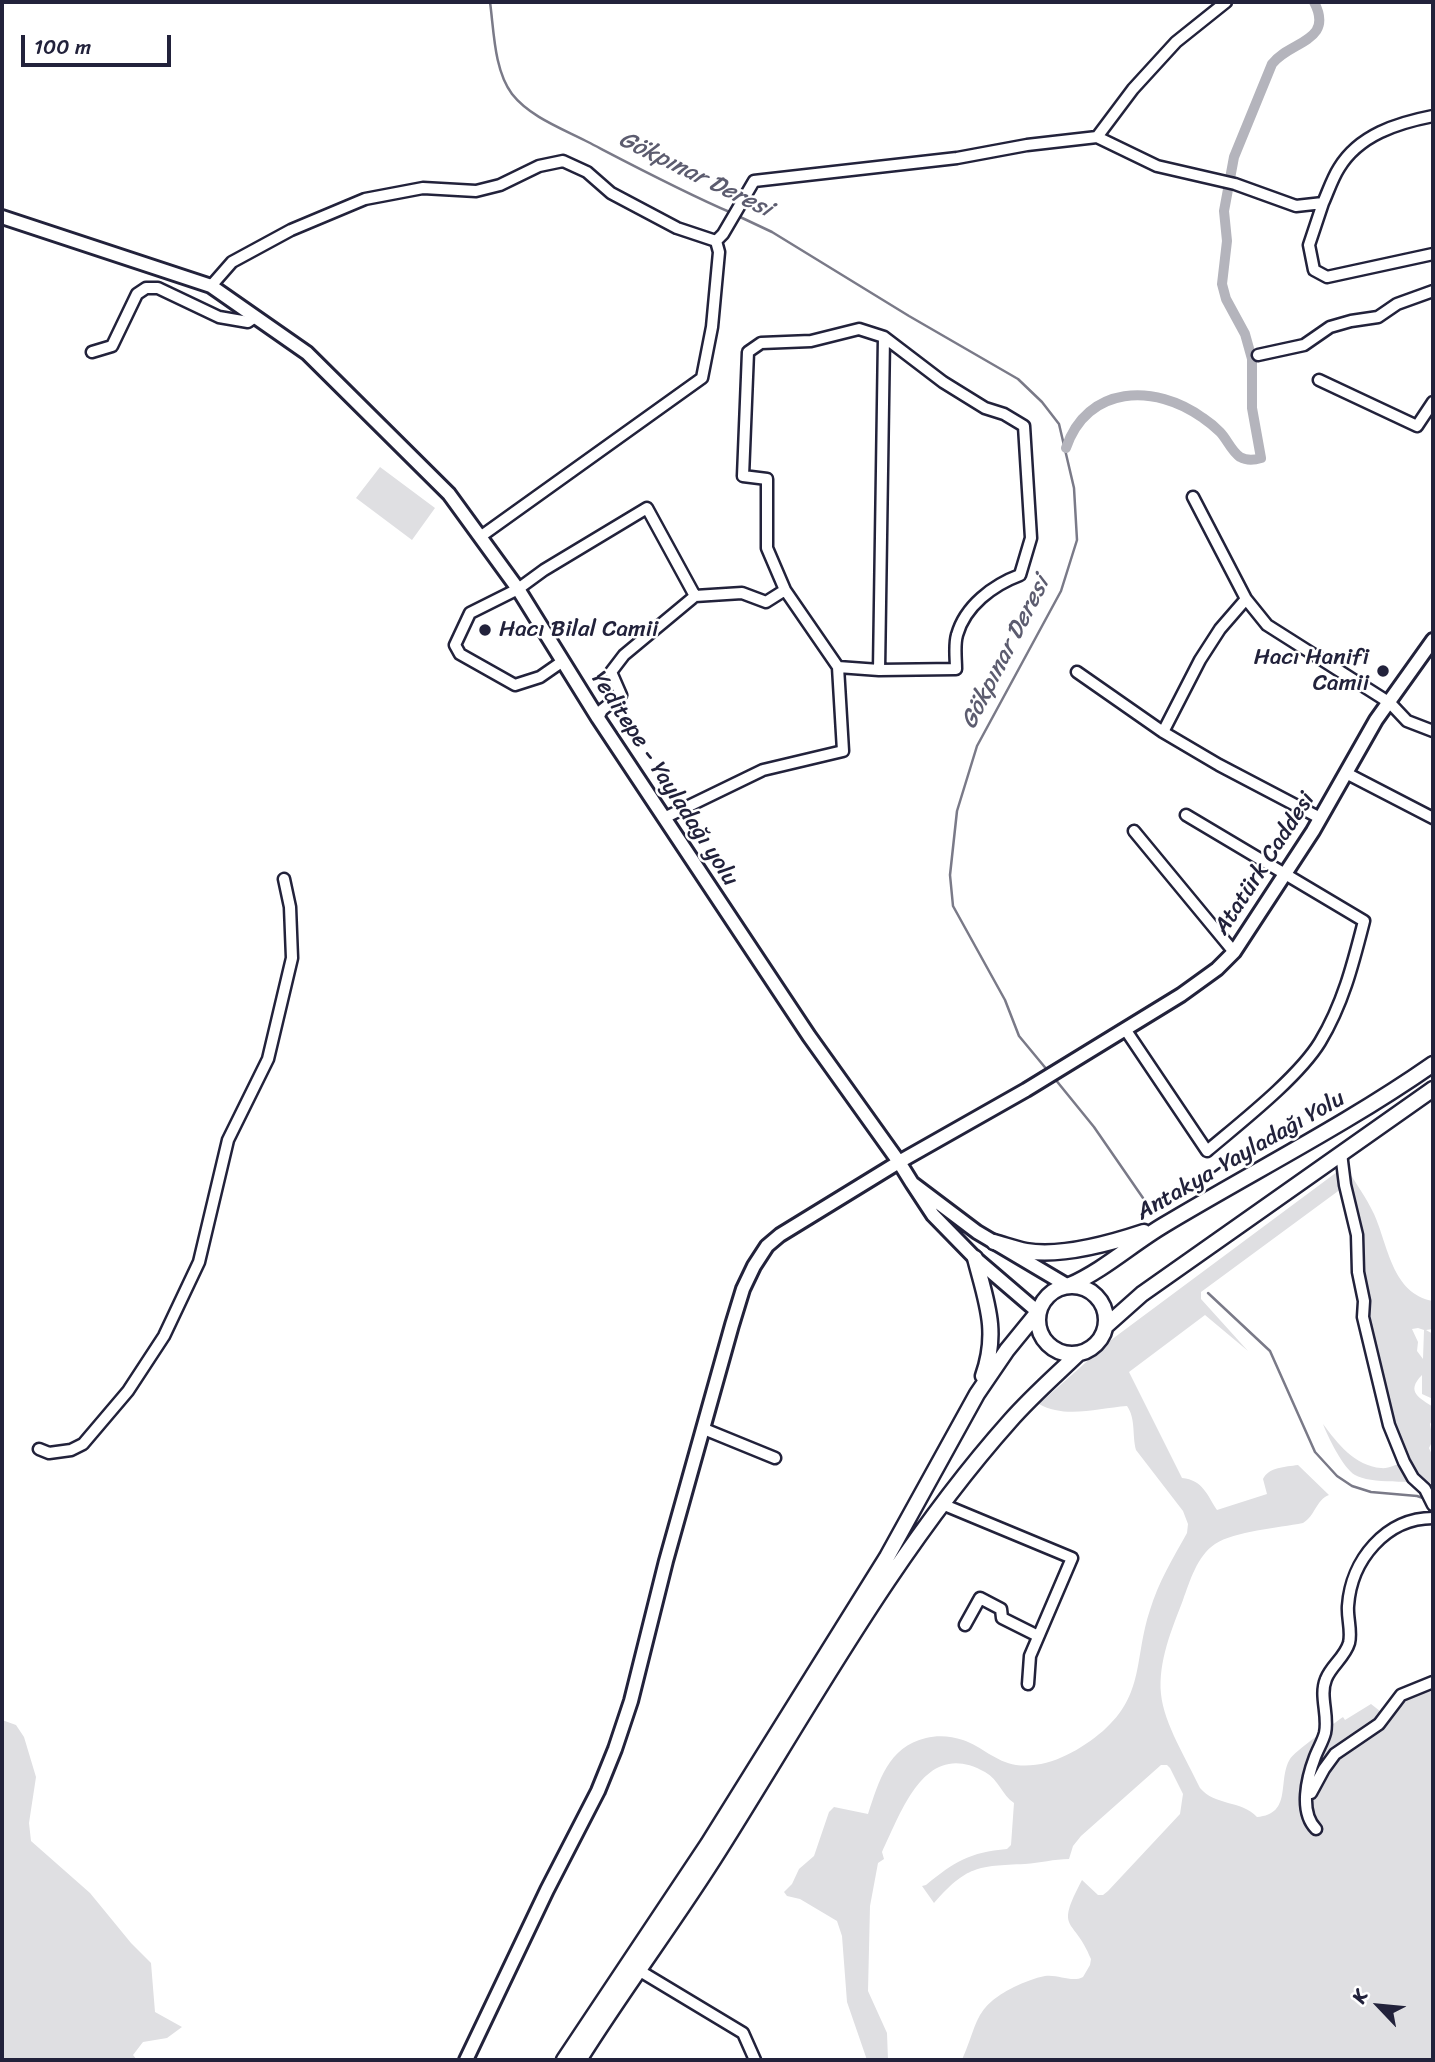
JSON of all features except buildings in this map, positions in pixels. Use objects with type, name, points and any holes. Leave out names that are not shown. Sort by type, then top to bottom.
[{"type":"highway","name":"Antakya-Yayladağı Yolu","points":[[1069,1286],[1162,1226],[1360,1114],[1433,1064]]},
{"type":"highway","name":"Antakya-Yayladağı Yolu","points":[[1106,1326],[1142,1294],[1433,1089]]},
{"type":"highway","points":[[994,1242],[1027,1251],[1052,1251],[1110,1243],[1162,1226]]},
{"type":"highway","points":[[975,1258],[991,1324],[988,1362],[977,1394]]},
{"type":"highway","points":[[564,2060],[708,1844],[887,1556],[977,1394],[1007,1350],[1038,1312],[1045,1299],[1052,1292],[1069,1286],[1081,1287],[1098,1297],[1104,1306],[1106,1326],[1096,1345],[1088,1351],[1078,1354],[1060,1352],[1046,1342],[1038,1326],[1038,1312]]},
{"type":"highway","points":[[579,2060],[719,1851],[847,1642],[942,1504],[1011,1419],[1078,1354]]},
{"type":"main road","name":"Yeditepe - Yayladağı yolu","points":[[2,217],[211,286],[307,353],[449,494],[518,589],[664,818],[809,1036],[899,1162],[933,1215],[975,1258],[1038,1312]]},
{"type":"main road","name":"Atatürk Caddesi","points":[[466,2060],[592,1802],[615,1749],[631,1701],[666,1561],[743,1289],[767,1246],[811,1215],[1125,1029],[1199,982],[1234,952],[1320,818],[1376,720],[1433,640]]},
{"type":"main road","name":"Yeditepe - Yayladağı yolu","points":[[912,1183],[994,1242],[1069,1286]]},
{"type":"street","points":[[1097,137],[1133,89],[1176,42],[1226,2]]},
{"type":"street","points":[[1433,116],[1407,121],[1370,136],[1340,166],[1323,203],[1309,245],[1314,270],[1327,277],[1433,254]]},
{"type":"street","points":[[480,537],[702,378],[712,327],[720,238],[754,181],[957,158],[1027,145],[1097,137],[1157,166],[1235,184],[1296,206],[1323,203]]},
{"type":"street","points":[[211,286],[232,262],[291,230],[365,199],[423,188],[475,191],[500,185],[539,166],[563,162],[587,172],[611,193],[677,228],[720,238]]},
{"type":"street","points":[[92,352],[112,346],[137,295],[146,288],[158,288],[219,317],[248,322],[255,317]]},
{"type":"street","points":[[1258,355],[1304,345],[1330,327],[1378,317],[1397,304],[1433,291]]},
{"type":"street","points":[[664,818],[763,770],[843,751],[838,667],[785,590],[767,548],[767,479],[743,476],[748,352],[761,343],[811,341],[859,329],[884,337],[943,382],[985,408],[1004,414],[1024,426],[1031,538],[1020,575],[1002,582],[973,605],[956,636],[956,669],[879,670],[838,667]]},
{"type":"street","points":[[879,670],[884,337]]},
{"type":"street","points":[[1319,380],[1417,426],[1433,401]]},
{"type":"street","points":[[1193,497],[1246,600],[1267,625],[1390,703],[1407,721],[1433,731]]},
{"type":"street","points":[[563,661],[540,677],[515,685],[460,654],[455,645],[470,613],[518,589],[544,570],[648,508],[695,596]]},
{"type":"street","points":[[598,718],[602,710],[621,695],[611,672],[624,655],[695,596],[741,593],[766,602],[785,590]]},
{"type":"street","points":[[1163,732],[1200,660],[1220,629],[1246,600]]},
{"type":"street","points":[[1077,673],[1163,732],[1320,818]]},
{"type":"street","points":[[1346,773],[1433,818]]},
{"type":"street","points":[[1125,1029],[1207,1150],[1297,1071],[1320,1043],[1348,985],[1364,921],[1186,815]]},
{"type":"street","points":[[1134,831],[1234,952]]},
{"type":"street","points":[[39,1449],[49,1453],[71,1450],[83,1444],[128,1391],[164,1336],[199,1262],[228,1140],[268,1059],[292,958],[290,907],[284,879]]},
{"type":"street","points":[[1341,1153],[1345,1185],[1357,1235],[1358,1272],[1364,1301],[1363,1317],[1384,1412],[1404,1462],[1413,1478],[1426,1489],[1433,1505]]},
{"type":"street","points":[[704,1429],[775,1458]]},
{"type":"street","points":[[942,1504],[1072,1558],[1038,1636],[1028,1665],[1028,1684]]},
{"type":"street","points":[[1316,1829],[1309,1822],[1307,1807],[1311,1771],[1325,1733],[1324,1685],[1346,1652],[1349,1642],[1348,1607],[1356,1574],[1381,1536],[1418,1518],[1433,1518]]},
{"type":"street","points":[[965,1625],[980,1598],[1001,1609],[1002,1618],[1038,1636]]},
{"type":"street","points":[[1307,1807],[1317,1779],[1335,1754],[1378,1724],[1401,1695],[1433,1682]]},
{"type":"street","points":[[640,1971],[743,2033],[755,2060]]},
{"type":"shaded area","points":[[380,467],[435,508],[412,540],[356,498]]},
{"type":"shaded area","points":[[1345,1166],[1374,1214],[1400,1279],[1419,1297],[1433,1301],[1433,1329],[1426,1330],[1433,1334],[1433,1399],[1422,1394],[1422,1375],[1415,1390],[1419,1397],[1433,1407],[1430,1424],[1433,1440],[1429,1448],[1433,1457],[1433,1483],[1381,1481],[1355,1475],[1341,1459],[1323,1424],[1341,1446],[1363,1463],[1384,1468],[1404,1462],[1389,1425],[1345,1186],[1201,1292],[1201,1299],[1248,1351],[1205,1315],[1129,1372],[1182,1478],[1200,1485],[1217,1510],[1267,1494],[1263,1479],[1266,1475],[1288,1466],[1298,1465],[1329,1495],[1321,1500],[1303,1523],[1245,1533],[1215,1544],[1203,1555],[1191,1577],[1167,1646],[1162,1669],[1161,1694],[1171,1730],[1200,1788],[1213,1798],[1243,1808],[1257,1817],[1268,1815],[1276,1810],[1280,1803],[1286,1767],[1290,1759],[1306,1744],[1343,1717],[1345,1720],[1371,1704],[1385,1715],[1394,1701],[1433,1682],[1433,2060],[962,2060],[979,2017],[991,2002],[1001,1995],[1022,1983],[1045,1976],[1074,1979],[1083,1977],[1091,1959],[1070,1923],[1069,1909],[1082,1880],[1098,1895],[1103,1895],[1180,1814],[1183,1794],[1167,1765],[1161,1765],[1081,1836],[1073,1846],[1069,1859],[974,1870],[955,1882],[934,1903],[922,1886],[963,1860],[1007,1849],[1011,1845],[1014,1803],[990,1775],[964,1764],[946,1764],[931,1772],[918,1784],[898,1817],[882,1852],[884,1859],[878,1863],[870,1906],[868,1991],[887,2033],[888,2060],[867,2060],[847,2002],[842,1936],[837,1921],[784,1892],[792,1884],[799,1869],[814,1856],[829,1812],[834,1807],[868,1814],[887,1767],[902,1749],[913,1742],[944,1736],[970,1743],[1009,1763],[1028,1766],[1040,1764],[1063,1757],[1094,1738],[1126,1703],[1136,1675],[1153,1600],[1187,1533],[1188,1524],[1183,1511],[1136,1450],[1132,1416],[1127,1406],[1071,1412],[1039,1404],[1111,1340]],"holes":[[[1412,1329],[1424,1330],[1423,1359],[1417,1351],[1418,1342]]]},
{"type":"shaded area","points":[[2,1720],[16,1725],[24,1737],[36,1777],[29,1823],[31,1841],[90,1893],[151,1963],[155,2012],[182,2027],[167,2038],[143,2042],[133,2055],[137,2060],[2,2060]]},
{"type":"waterway","name":"Gökpınar Deresi","points":[[490,2],[502,74],[519,102],[558,127],[732,213]]},
{"type":"waterway","points":[[1066,448],[1076,427],[1090,412],[1106,402],[1124,396],[1144,396],[1164,399],[1184,407],[1216,428],[1240,457],[1251,460],[1261,458],[1252,408],[1252,359],[1245,334],[1226,299],[1222,284],[1227,241],[1224,211],[1234,157],[1272,64],[1314,33],[1319,25],[1319,15],[1314,2]]},
{"type":"waterway","name":"Gökpınar Deresi","points":[[738,216],[772,232],[1018,379],[1042,402],[1059,424],[1074,488],[1077,540],[1061,591],[977,746],[957,811],[950,875],[953,906],[1005,1000],[1019,1036],[1048,1071]]},
{"type":"waterway","name":"Gökpınar Deresi","points":[[1055,1079],[1094,1127],[1143,1198]]},
{"type":"waterway","name":"Gökpınar Deresi","points":[[1208,1293],[1270,1351],[1315,1452],[1337,1476],[1352,1486],[1371,1492],[1426,1499]]},
{"type":"place","name":"Hacı Bilal Camii","points":[[485,630]]},
{"type":"place","name":"Hacı Hanifi Camii","points":[[1383,671]]}]
